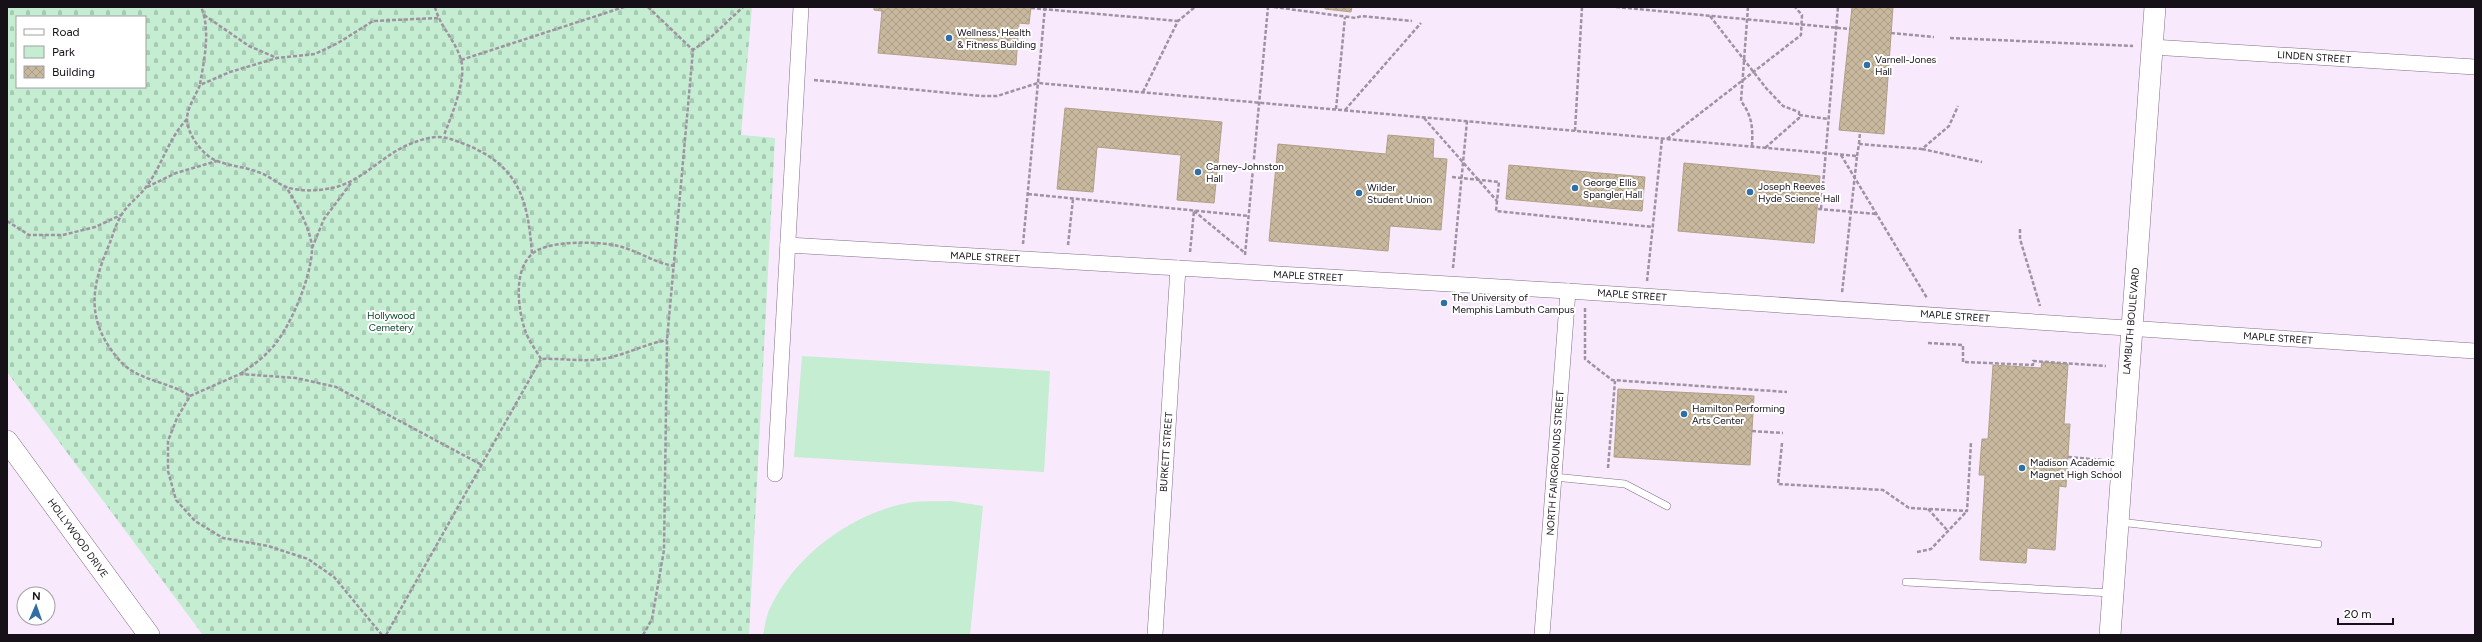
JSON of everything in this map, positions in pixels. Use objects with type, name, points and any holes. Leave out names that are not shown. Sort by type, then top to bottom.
[{"type":"street","points":[[775,474],[801,7]]},
{"type":"street","name":"LAMBUTH BOULEVARD","points":[[2110,635],[2130,328],[2143,47],[2155,7]]},
{"type":"street","name":"LINDEN STREET","points":[[2143,47],[2475,67]]},
{"type":"street","name":"MAPLE STREET","points":[[788,245],[1568,291],[2475,351]]},
{"type":"street","name":"BURKETT STREET","points":[[1155,635],[1178,268]]},
{"type":"street","name":"NORTH FAIRGROUNDS STREET","points":[[1542,635],[1568,291]]},
{"type":"street","name":"HOLLYWOOD DRIVE","points":[[7,440],[149,635]]},
{"type":"lane","points":[[1554,477],[1626,484],[1667,506]]},
{"type":"lane","points":[[2117,522],[2318,544]]},
{"type":"lane","points":[[1906,582],[2112,593]]},
{"type":"path","points":[[190,396],[180,389],[137,374],[121,361],[103,338],[95,310],[94,286],[121,215],[146,187],[179,128],[187,119],[200,85],[205,53],[204,15],[200,7]]},
{"type":"path","points":[[435,7],[438,18],[462,60],[460,84],[444,136]]},
{"type":"path","points":[[462,60],[624,7]]},
{"type":"path","points":[[648,7],[692,50]]},
{"type":"path","points":[[692,50],[711,37],[743,7]]},
{"type":"path","points":[[1143,92],[1178,21],[1195,7]]},
{"type":"path","points":[[1244,262],[1268,7]]},
{"type":"path","points":[[1274,7],[1316,11],[1320,14],[1345,17],[1356,18],[1361,16],[1412,21]]},
{"type":"path","points":[[1575,131],[1582,7]]},
{"type":"path","points":[[1616,7],[1850,29]]},
{"type":"path","points":[[1748,7],[1741,101],[1749,112],[1754,126],[1752,146]]},
{"type":"path","points":[[1666,139],[1801,35],[1802,15],[1795,7]]},
{"type":"path","points":[[1838,7],[1819,209],[1878,214]]},
{"type":"path","points":[[1031,8],[1045,8],[1178,21]]},
{"type":"path","points":[[1022,259],[1045,8]]},
{"type":"path","points":[[204,15],[249,46],[277,58]]},
{"type":"path","points":[[1710,16],[1744,60],[1783,106],[1799,112],[1799,115],[1828,119]]},
{"type":"path","points":[[1336,110],[1345,17]]},
{"type":"path","points":[[200,85],[230,72],[277,58],[315,54],[338,43],[374,21],[438,18]]},
{"type":"path","points":[[1344,110],[1420,23]]},
{"type":"path","points":[[1891,33],[1934,37]]},
{"type":"path","points":[[1950,38],[2143,47]]},
{"type":"path","points":[[643,635],[652,619],[664,550],[667,340],[675,266],[692,50]]},
{"type":"path","points":[[797,79],[980,96],[997,96],[1038,83],[1857,156]]},
{"type":"path","points":[[1922,149],[1949,126],[1958,106]]},
{"type":"path","points":[[1765,148],[1799,118],[1799,115]]},
{"type":"path","points":[[1424,117],[1497,202]]},
{"type":"path","points":[[187,119],[192,136],[204,152],[217,161],[267,175],[285,187],[295,200],[312,248]]},
{"type":"path","points":[[1453,269],[1467,121]]},
{"type":"path","points":[[1842,293],[1860,132]]},
{"type":"path","points":[[382,635],[334,577],[308,559],[268,546],[223,538],[195,521],[176,500],[168,471],[168,441],[177,418],[190,396],[240,374],[270,351],[293,319],[312,248],[324,219],[351,183],[378,161],[409,144],[432,137],[444,136],[495,158],[514,179],[523,199],[530,226],[532,254]]},
{"type":"path","points":[[1647,281],[1662,138]]},
{"type":"path","points":[[1859,144],[1922,149],[1982,162]]},
{"type":"path","points":[[1841,154],[1932,305]]},
{"type":"path","points":[[146,187],[176,173],[217,161]]},
{"type":"path","points":[[1452,177],[1499,182],[1496,211],[1653,227]]},
{"type":"path","points":[[285,187],[311,190],[332,188],[351,183]]},
{"type":"path","points":[[1028,194],[1249,216]]},
{"type":"path","points":[[1068,245],[1073,198]]},
{"type":"path","points":[[1190,252],[1194,210]]},
{"type":"path","points":[[1194,210],[1245,253]]},
{"type":"path","points":[[7,221],[29,234],[63,235],[95,227],[121,215]]},
{"type":"path","points":[[2020,229],[2020,239],[2044,322]]},
{"type":"path","points":[[541,359],[525,331],[519,309],[520,281],[525,264],[532,254],[558,244],[586,242],[618,246],[662,264],[675,266]]},
{"type":"path","points":[[1586,302],[1585,360],[1615,381],[1787,392]]},
{"type":"path","points":[[541,359],[600,359],[626,354],[650,343],[667,340]]},
{"type":"path","points":[[1928,343],[1963,345],[1963,362],[2033,365],[2033,361],[2106,366]]},
{"type":"path","points":[[386,635],[541,359]]},
{"type":"path","points":[[240,374],[296,378],[336,387],[482,465]]},
{"type":"path","points":[[1608,468],[1615,381]]},
{"type":"path","points":[[1752,431],[1783,433]]},
{"type":"path","points":[[1917,552],[1931,549],[1967,511],[1971,442]]},
{"type":"path","points":[[1782,443],[1778,484],[1883,490],[1909,508],[1967,511]]},
{"type":"path","points":[[2068,457],[2121,461]]},
{"type":"path","points":[[1928,509],[1948,531]]},
{"type":"green space","name":"Hollywood Cemetery","points":[[7,7],[752,7],[741,135],[775,138],[749,635],[203,635],[7,372]]},
{"type":"green space","points":[[802,356],[1050,371],[1044,472],[794,457]]},
{"type":"green space","points":[[951,501],[983,506],[970,635],[763,635],[769,611],[781,589],[793,572],[825,541],[862,518],[882,510],[908,503]]},
{"type":"building","name":"Wellness, Health & Fitness Building","points":[[874,7],[1031,7],[1029,24],[1019,23],[1016,65],[878,53],[882,11],[874,10]]},
{"type":"building","points":[[1325,7],[1352,7],[1351,12],[1325,9]]},
{"type":"building","name":"Varnell-Jones Hall","points":[[1852,7],[1893,7],[1884,134],[1839,130]]},
{"type":"building","name":"Carney-Johnston Hall","points":[[1065,108],[1222,122],[1214,203],[1177,200],[1181,155],[1097,147],[1093,192],[1057,189]]},
{"type":"building","name":"Wilder Student Union","points":[[1388,135],[1434,139],[1433,158],[1447,159],[1441,230],[1390,226],[1388,251],[1269,241],[1278,144],[1386,154]]},
{"type":"building","name":"Joseph Reeves Hyde Science Hall","points":[[1684,163],[1820,176],[1814,243],[1678,231]]},
{"type":"building","name":"George Ellis Spangler Hall","points":[[1509,165],[1645,177],[1642,211],[1506,199]]},
{"type":"building","points":[[2042,362],[2068,364],[2064,424],[2070,424],[2066,487],[2059,486],[2055,550],[2027,548],[2026,563],[1980,560],[1985,475],[1979,475],[1982,439],[1988,439],[1993,365],[2041,368]]},
{"type":"building","name":"Hamilton Performing Arts Center","points":[[1618,389],[1754,396],[1750,465],[1614,457]]},
{"type":"place","name":"Wellness, Health & Fitness Building","points":[[949,38]]},
{"type":"place","name":"Varnell-Jones Hall","points":[[1867,65]]},
{"type":"place","name":"Carney-Johnston Hall","points":[[1198,172]]},
{"type":"place","name":"George Ellis Spangler Hall","points":[[1575,188]]},
{"type":"place","name":"Joseph Reeves Hyde Science Hall","points":[[1750,192]]},
{"type":"place","name":"Wilder Student Union","points":[[1359,193]]},
{"type":"place","name":"The University of Memphis Lambuth Campus","points":[[1444,303]]},
{"type":"place","name":"Hamilton Performing Arts Center","points":[[1684,414]]},
{"type":"place","name":"Madison Academic Magnet High School","points":[[2022,468]]}]
